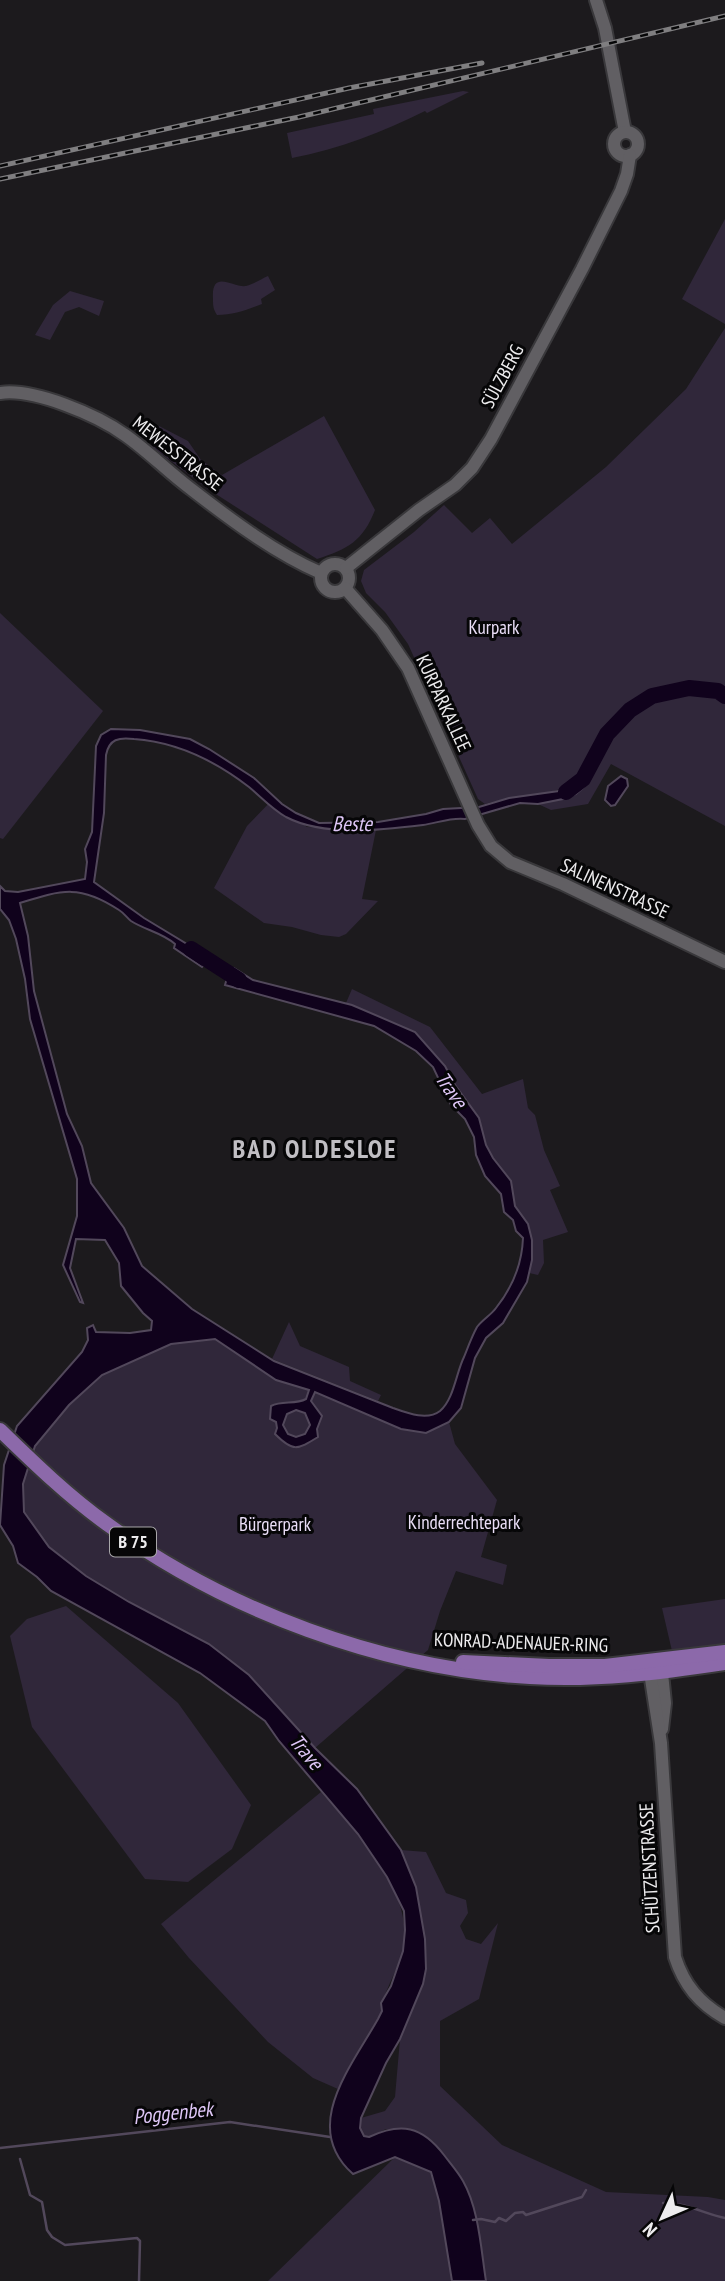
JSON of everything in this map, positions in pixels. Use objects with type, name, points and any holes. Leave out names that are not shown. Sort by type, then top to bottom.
[{"type":"main road","name":"KONRAD-ADENAUER-RING","points":[[1,1430],[41,1469],[105,1523],[200,1582],[286,1621],[392,1654],[466,1662],[655,1667]]},
{"type":"main road","name":"B 75","points":[[655,1667],[725,1652]]},
{"type":"main road","name":"B 75","points":[[655,1667],[725,1664]]},
{"type":"street","name":"SÜLZBERG","points":[[346,568],[454,485],[472,468],[491,439],[621,191],[628,174],[630,155],[635,151],[638,142],[635,135],[625,131],[605,28],[596,0]]},
{"type":"street","name":"MEWESSTRASSE","points":[[0,393],[13,391],[55,401],[112,427],[191,490],[247,530],[287,556],[321,573]]},
{"type":"street","points":[[334,563],[346,568],[349,578],[345,588],[338,592],[329,591],[322,584],[321,573],[325,567],[334,563]]},
{"type":"street","name":"KURPARKALLEE","points":[[345,588],[382,630],[408,668],[478,825],[491,846]]},
{"type":"street","name":"SALINENSTRASSE","points":[[491,846],[510,862],[563,884],[725,962]]},
{"type":"street","name":"SCHÜTZENSTRASSE","points":[[655,1667],[673,1948],[681,1974],[689,1987],[708,2008],[725,2018]]},
{"type":"green space","points":[[469,92],[377,133],[327,150],[292,158],[287,133],[374,114],[373,109]]},
{"type":"green space","points":[[725,219],[725,324],[682,299]]},
{"type":"green space","points":[[268,276],[275,290],[261,299],[262,304],[240,312],[217,315],[213,303],[215,284],[224,282],[246,286]]},
{"type":"green space","points":[[70,291],[104,301],[99,316],[79,307],[65,312],[50,340],[35,335],[53,305]]},
{"type":"green space","name":"Kurpark","points":[[725,328],[725,826],[611,764],[588,804],[551,810],[538,804],[563,799],[583,780],[559,790],[485,804],[478,799],[408,644],[385,612],[366,593],[361,581],[364,570],[444,505],[472,533],[490,518],[512,544],[606,467],[686,389]]},
{"type":"green space","points":[[324,416],[375,510],[365,529],[353,542],[317,559],[208,489],[151,446],[159,426],[188,441],[201,460],[222,475]]},
{"type":"green space","points":[[0,613],[103,711],[3,839],[0,838]]},
{"type":"green space","points":[[272,800],[307,827],[376,830],[362,899],[378,901],[346,934],[339,937],[321,935],[264,923],[214,888],[247,826]]},
{"type":"green space","points":[[352,989],[430,1027],[482,1094],[523,1079],[528,1108],[535,1115],[544,1150],[560,1186],[550,1190],[568,1232],[543,1240],[544,1263],[538,1275],[529,1273],[532,1260],[528,1224],[515,1206],[511,1181],[486,1145],[479,1118],[445,1066],[346,1003]]},
{"type":"green space","points":[[289,1322],[300,1346],[349,1367],[350,1381],[381,1395],[378,1401],[272,1359]]},
{"type":"green space","name":"Bürgerpark","points":[[215,1339],[309,1390],[368,1414],[426,1433],[449,1422],[455,1444],[497,1500],[481,1557],[507,1565],[503,1585],[456,1571],[428,1650],[315,1748],[249,1675],[86,1576],[49,1547],[24,1512],[23,1483],[35,1446],[69,1405],[102,1375],[171,1344]]},
{"type":"green space","points":[[725,1599],[725,1645],[672,1651],[662,1608]]},
{"type":"green space","points":[[66,1606],[178,1703],[251,1805],[232,1849],[188,1882],[145,1879],[32,1727],[10,1636],[27,1619]]},
{"type":"green space","points":[[321,1792],[380,1864],[401,1907],[405,1929],[403,1951],[382,2011],[338,2089],[313,2078],[268,2042],[161,1924]]},
{"type":"green space","points":[[401,1850],[426,1852],[446,1893],[466,1900],[468,1913],[460,1926],[466,1939],[481,1944],[498,1923],[479,1999],[440,2021],[440,2086],[502,2145],[606,2192],[725,2200],[725,2281],[486,2281],[478,2226],[464,2182],[433,2141],[386,2129],[369,2137],[364,2136],[360,2128],[361,2118],[385,2111],[395,2097],[400,2039],[423,1984],[426,1969],[416,1887]]},
{"type":"green space","points":[[395,2157],[431,2172],[439,2201],[452,2281],[268,2281]]},
{"type":"water","points":[[111,729],[140,730],[190,739],[254,778],[282,804],[319,823],[378,822],[443,809],[479,807],[509,798],[566,790],[583,779],[584,787],[576,794],[563,799],[538,804],[520,803],[465,819],[450,819],[423,825],[335,830],[286,817],[236,777],[195,754],[150,741],[119,739],[112,742],[106,755],[104,813],[94,882],[144,918],[210,958],[202,967],[174,948],[175,944],[170,940],[136,924],[119,910],[93,896],[59,893],[20,903],[28,936],[34,991],[67,1114],[82,1146],[91,1183],[124,1228],[142,1266],[192,1309],[274,1361],[404,1412],[423,1416],[435,1414],[449,1400],[477,1327],[496,1308],[511,1284],[521,1257],[523,1238],[516,1231],[513,1220],[504,1212],[501,1194],[485,1176],[476,1155],[474,1137],[465,1119],[451,1105],[433,1067],[416,1051],[374,1026],[225,985],[227,978],[221,972],[225,968],[234,968],[253,980],[352,1005],[415,1032],[445,1066],[479,1118],[486,1145],[511,1181],[515,1206],[528,1224],[532,1240],[532,1260],[527,1282],[503,1323],[486,1338],[475,1358],[461,1408],[449,1422],[426,1433],[401,1429],[315,1392],[311,1401],[322,1416],[317,1429],[318,1437],[300,1447],[291,1446],[275,1434],[276,1422],[270,1419],[271,1406],[302,1401],[306,1399],[309,1390],[276,1380],[215,1339],[171,1344],[102,1375],[69,1405],[35,1446],[23,1484],[24,1512],[49,1547],[86,1576],[209,1644],[249,1675],[315,1748],[357,1789],[401,1850],[416,1887],[425,1939],[426,1969],[423,1984],[400,2039],[361,2118],[360,2128],[364,2136],[369,2137],[391,2129],[410,2130],[436,2145],[463,2181],[473,2204],[486,2281],[452,2281],[439,2201],[431,2172],[395,2157],[353,2174],[338,2156],[331,2137],[330,2117],[336,2097],[344,2077],[382,2011],[381,2003],[391,1986],[403,1951],[404,1911],[387,1877],[358,1834],[265,1721],[200,1673],[51,1591],[18,1563],[13,1546],[0,1525],[4,1465],[17,1426],[82,1352],[88,1340],[87,1328],[93,1325],[96,1332],[130,1333],[151,1330],[152,1321],[121,1286],[119,1263],[105,1240],[76,1239],[70,1268],[83,1303],[80,1302],[63,1265],[77,1216],[77,1179],[30,1019],[16,939],[9,920],[0,909],[0,886],[5,891],[18,892],[85,879],[85,849],[92,832],[96,746],[101,735]],"holes":[[[296,1410],[305,1413],[310,1425],[305,1434],[296,1437],[288,1434],[283,1425],[287,1414]]]},
{"type":"water","points":[[621,776],[627,779],[628,786],[615,805],[611,806],[605,800],[608,786]]},
{"type":"waterway","name":"Beste","points":[[566,792],[583,779],[607,734],[630,710],[652,696],[689,688],[718,691],[725,696]]},
{"type":"waterway","name":"Trave","points":[[191,949],[239,980]]},
{"type":"waterway","name":"Poggenbek","points":[[0,2148],[230,2122],[330,2137]]},
{"type":"waterway","points":[[20,2159],[30,2195],[42,2202],[47,2230],[52,2237],[65,2245],[137,2238],[140,2241],[139,2281]]},
{"type":"waterway","points":[[473,2220],[495,2222],[499,2218],[506,2221],[515,2213],[523,2212],[526,2215],[582,2197],[586,2190]]},
{"type":"waterway","points":[[663,2203],[687,2206],[725,2218]]},
{"type":"railway","points":[[0,179],[299,117],[725,16]]},
{"type":"railway","points":[[0,166],[349,88],[482,63]]},
{"type":"district","name":"BAD OLDESLOE","points":[[315,1149]]},
{"type":"park label","name":"Kinderrechtepark","points":[[464,1522]]}]
